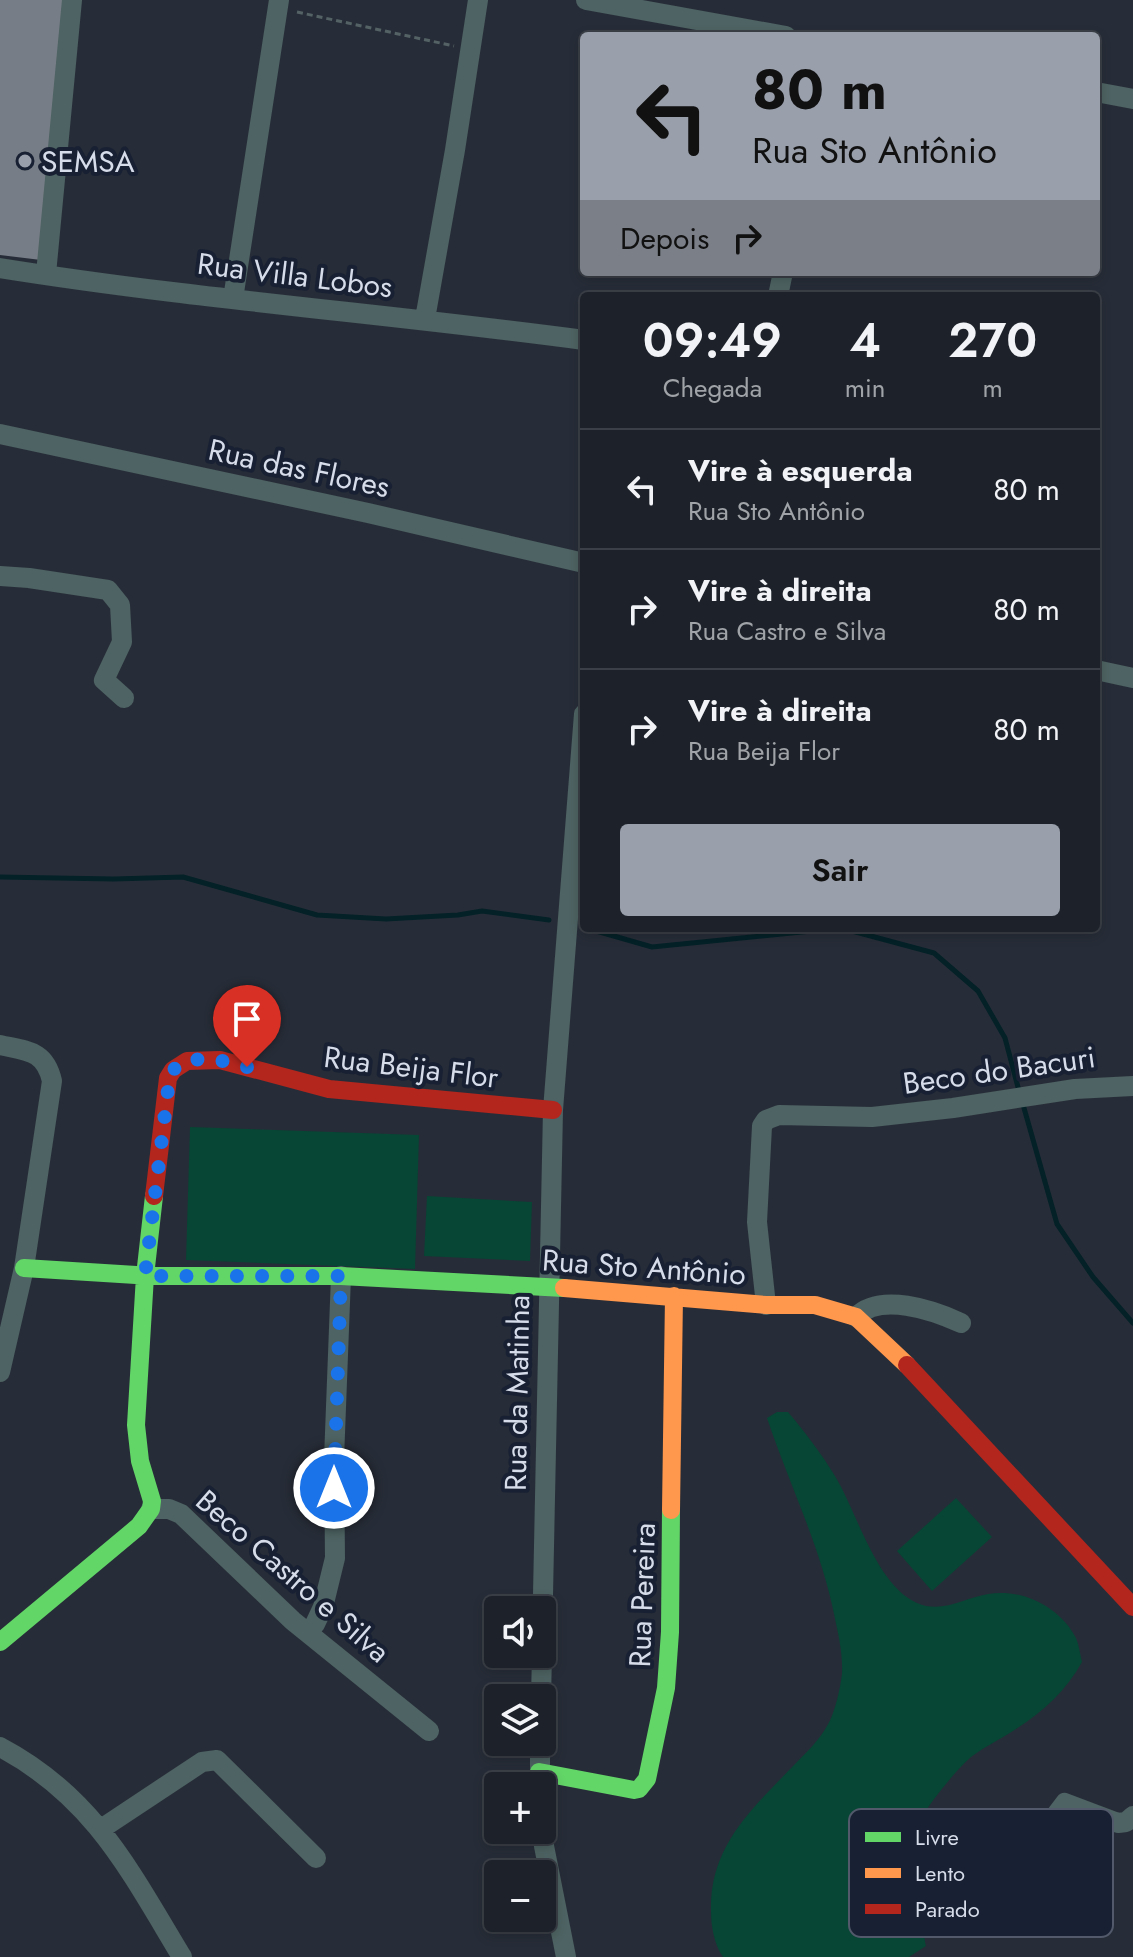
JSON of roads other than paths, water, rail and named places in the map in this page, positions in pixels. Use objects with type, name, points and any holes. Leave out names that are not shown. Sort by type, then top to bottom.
[{"type":"street","points":[[46,274],[72,0]]},
{"type":"street","points":[[425,319],[478,0]]},
{"type":"street","points":[[586,0],[764,32]]},
{"type":"street","points":[[233,299],[278,4]]},
{"type":"street","points":[[1100,93],[1133,99]]},
{"type":"street","name":"Rua Villa Lobos","points":[[0,268],[329,312],[425,319],[580,339]]},
{"type":"street","name":"Rua das Flores","points":[[0,434],[580,562]]},
{"type":"street","points":[[0,576],[108,590],[120,605],[122,642],[104,680],[124,698]]},
{"type":"street","points":[[1100,671],[1133,678]]},
{"type":"street","name":"Rua da Matinha","points":[[543,1596],[553,1110],[580,811]]},
{"type":"street","points":[[0,1045],[29,1051],[49,1066],[52,1081],[24,1268],[0,1372]]},
{"type":"street","name":"Rua Beija Flor","points":[[145,1276],[168,1078],[173,1070],[193,1060],[220,1060],[329,1089],[553,1110]]},
{"type":"street","name":"Beco do Bacuri","points":[[766,1305],[757,1222],[762,1126],[766,1120],[779,1115],[872,1117],[1075,1089],[1133,1086]]},
{"type":"street","name":"Rua Sto Antônio","points":[[24,1268],[145,1276],[341,1276],[549,1287],[766,1305],[815,1305],[856,1317],[927,1383],[1133,1607]]},
{"type":"street","points":[[0,1642],[139,1526],[151,1509],[136,1425],[145,1276]]},
{"type":"street","points":[[308,1632],[323,1607],[335,1558],[334,1459],[341,1276]]},
{"type":"street","name":"Rua Pereira","points":[[556,1781],[634,1790],[644,1785],[647,1779],[666,1688],[670,1632],[674,1296]]},
{"type":"street","points":[[856,1317],[864,1309],[904,1304],[937,1312],[961,1323]]},
{"type":"street","name":"Beco Castro e Silva","points":[[151,1509],[169,1509],[181,1514],[293,1621],[429,1731]]},
{"type":"street","points":[[0,1747],[26,1761],[60,1786],[101,1829],[182,1957]]},
{"type":"street","points":[[101,1829],[202,1762],[217,1760],[316,1858]]},
{"type":"street","points":[[1060,1809],[1065,1803],[1081,1809]]},
{"type":"street","points":[[1113,1821],[1126,1822],[1133,1816]]},
{"type":"street","points":[[544,1844],[566,1957]]},
{"type":"waterway","points":[[0,877],[183,877],[317,915],[386,919],[482,911],[549,920]]},
{"type":"waterway","points":[[600,932],[652,947],[801,932]]},
{"type":"waterway","points":[[856,932],[934,953],[978,991],[1005,1038],[1019,1091]]},
{"type":"waterway","points":[[1022,1101],[1057,1224],[1093,1277],[1133,1323]]},
{"type":"place","name":"SEMSA","points":[[25,161]]}]
